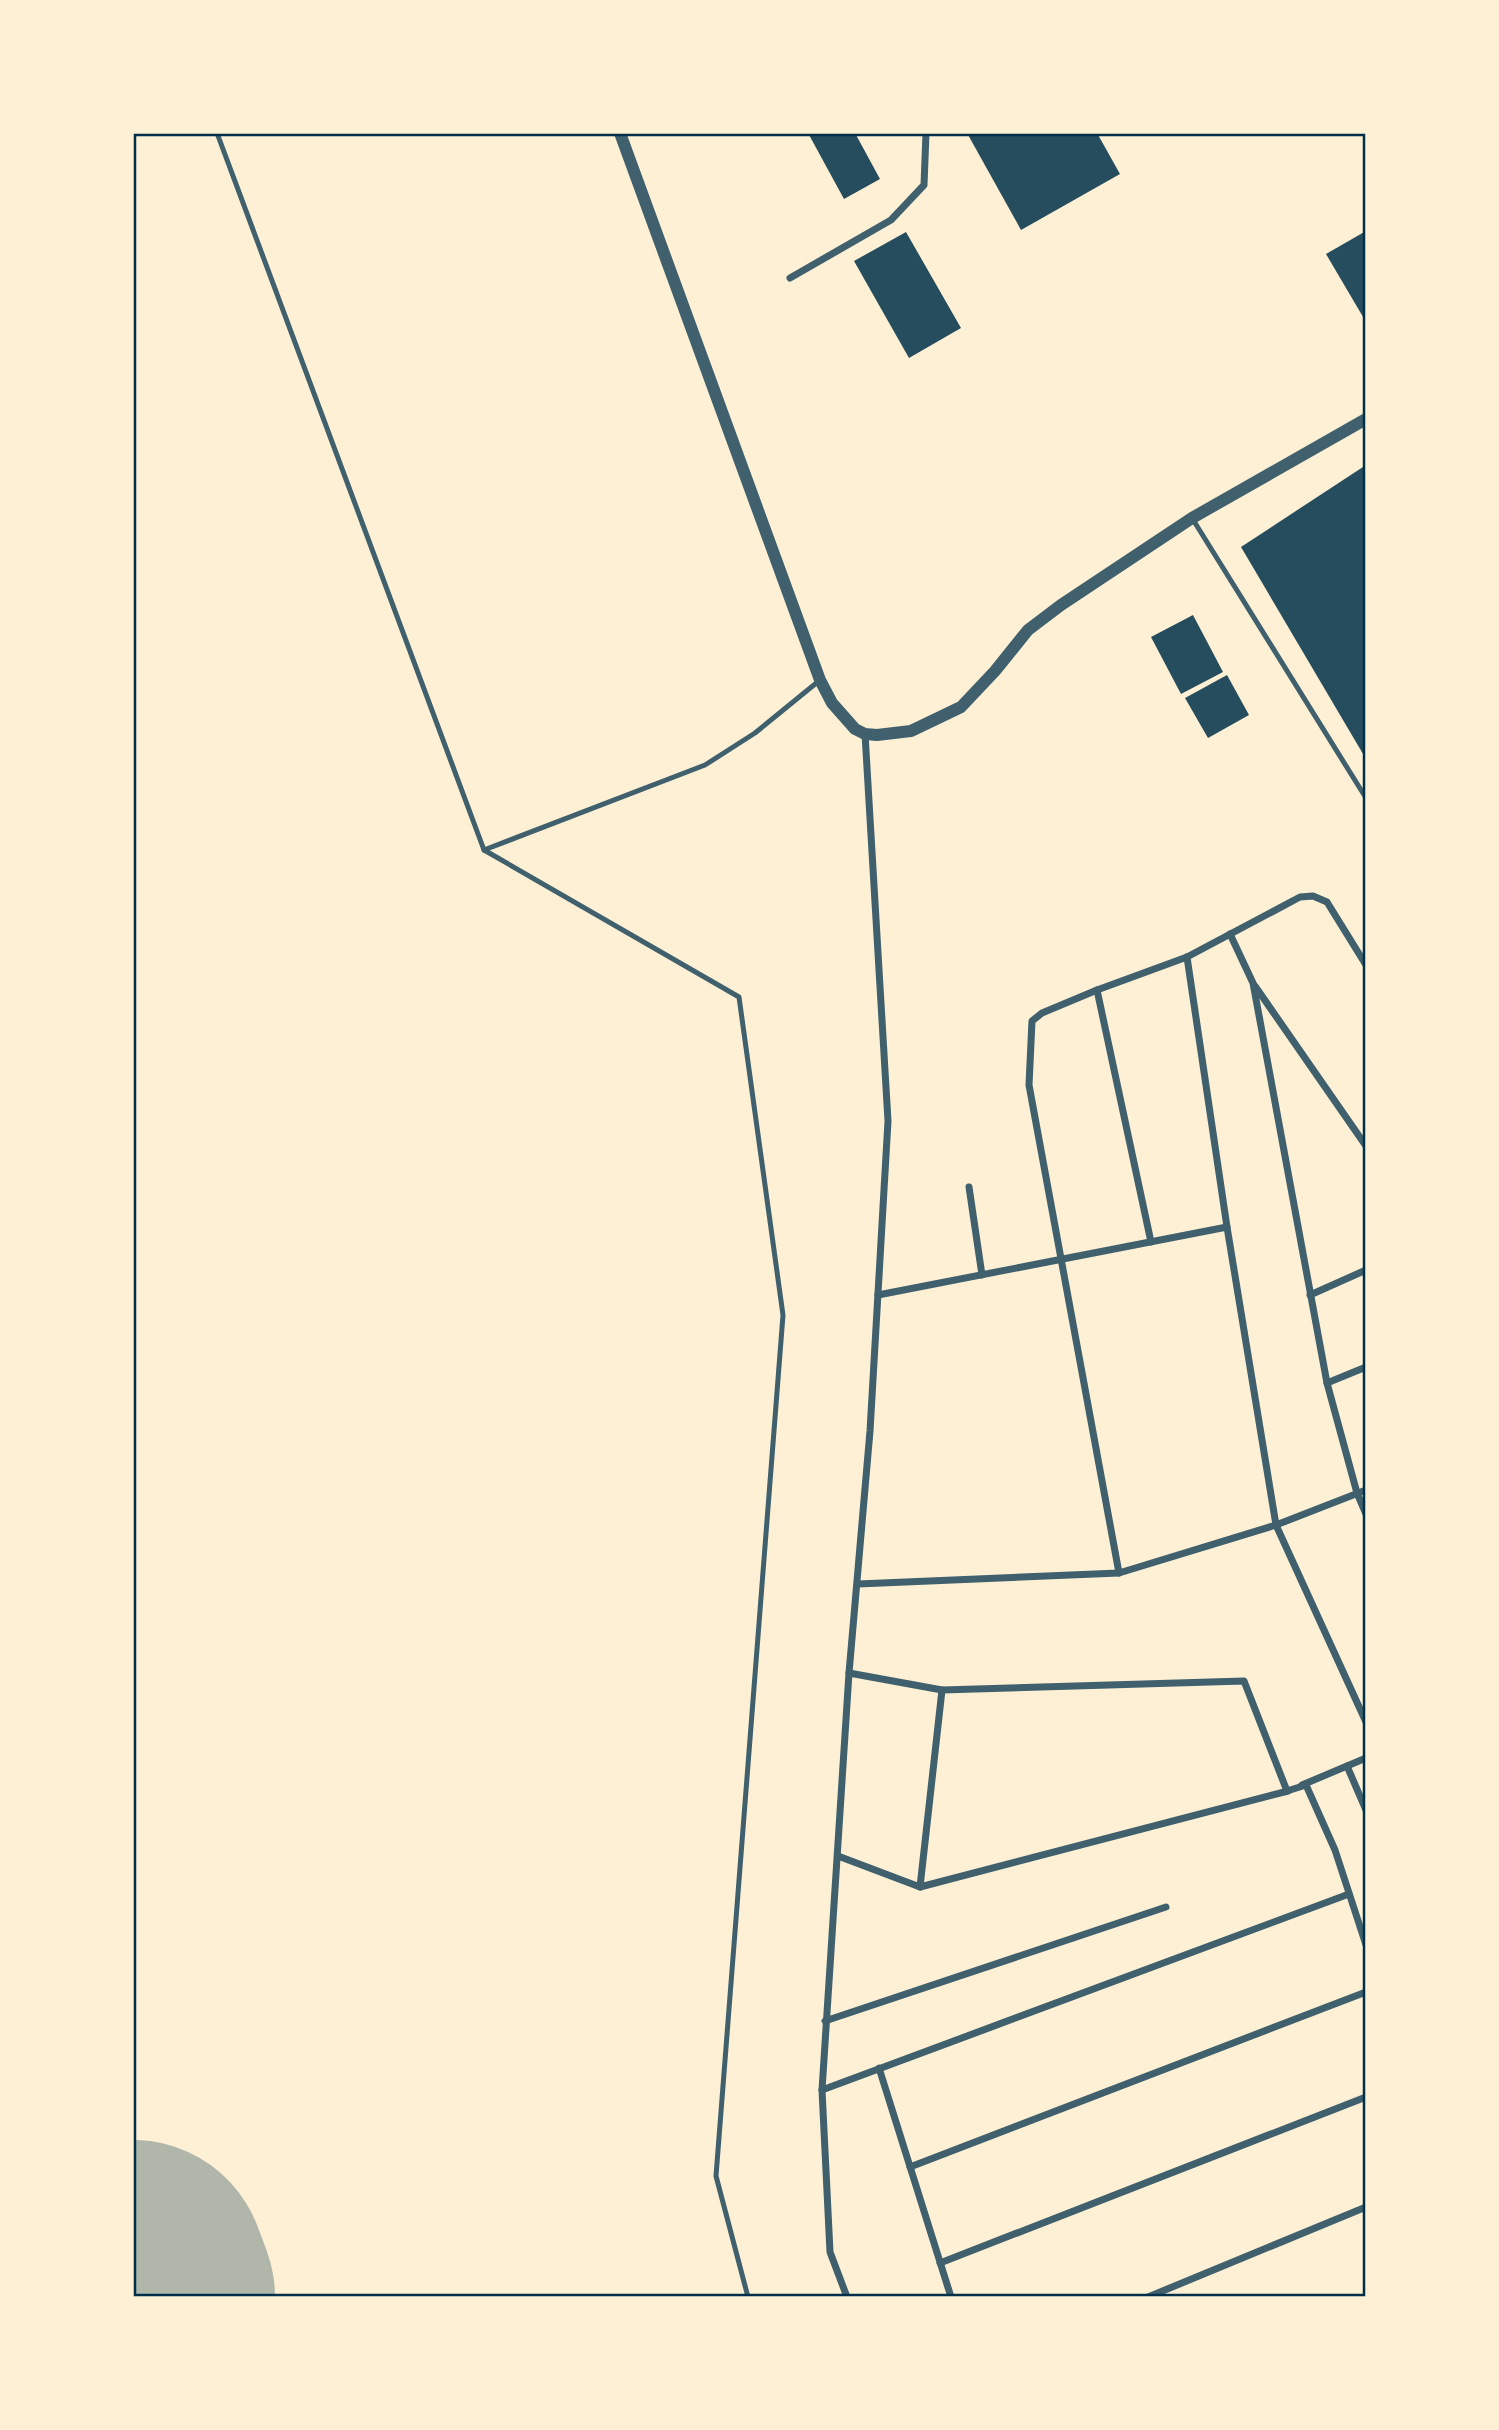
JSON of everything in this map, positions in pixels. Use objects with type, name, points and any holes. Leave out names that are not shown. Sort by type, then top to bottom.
[{"type":"street","points":[[620,133],[820,680],[832,703],[855,729],[865,734],[911,731],[961,707],[1028,630],[1061,605],[1192,518],[1366,419]]},
{"type":"street","points":[[790,278],[891,220],[924,185],[926,133]]},
{"type":"street","points":[[847,2297],[830,2252],[822,2090],[849,1673],[870,1431],[888,1122],[865,734]]},
{"type":"street","points":[[1119,1573],[1029,1085],[1032,1021],[1042,1013],[1097,990],[1187,957],[1291,901],[1313,896],[1327,902],[1366,965]]},
{"type":"street","points":[[1230,934],[1253,983],[1366,1146]]},
{"type":"street","points":[[1187,957],[1227,1227],[1276,1525],[1366,1722]]},
{"type":"street","points":[[1253,983],[1327,1383],[1357,1493],[1366,1514]]},
{"type":"street","points":[[1097,990],[1151,1242]]},
{"type":"street","points":[[969,1187],[982,1275]]},
{"type":"street","points":[[878,1296],[1227,1227]]},
{"type":"street","points":[[1310,1295],[1366,1270]]},
{"type":"street","points":[[1327,1383],[1366,1367]]},
{"type":"street","points":[[858,1584],[1119,1573],[1276,1525],[1366,1490]]},
{"type":"street","points":[[849,1673],[942,1690],[1244,1681],[1287,1791]]},
{"type":"street","points":[[920,1888],[942,1690]]},
{"type":"street","points":[[1287,1791],[1366,1758]]},
{"type":"street","points":[[1347,1766],[1366,1810]]},
{"type":"street","points":[[838,1856],[920,1888],[1306,1785],[1335,1850],[1366,1945]]},
{"type":"street","points":[[822,2090],[1349,1894]]},
{"type":"street","points":[[825,2021],[1166,1907]]},
{"type":"street","points":[[911,2167],[1366,1992]]},
{"type":"street","points":[[878,2068],[951,2297]]},
{"type":"street","points":[[940,2263],[1366,2097]]},
{"type":"street","points":[[1147,2297],[1366,2207]]},
{"type":"lane","points":[[217,133],[484,850],[739,997],[783,1315],[716,2176],[748,2297]]},
{"type":"lane","points":[[1192,518],[1366,797]]},
{"type":"lane","points":[[484,850],[705,765],[755,733],[820,680]]},
{"type":"building","points":[[808,133],[855,133],[880,179],[844,199]]},
{"type":"building","points":[[967,133],[1097,133],[1120,174],[1021,230]]},
{"type":"building","points":[[1366,231],[1366,322],[1326,254]]},
{"type":"building","points":[[906,232],[961,328],[909,358],[854,261]]},
{"type":"building","points":[[1366,465],[1366,759],[1241,547]]},
{"type":"building","points":[[1193,615],[1223,672],[1181,694],[1151,637]]},
{"type":"building","points":[[1227,675],[1249,715],[1208,738],[1185,698]]},
{"type":"runway","points":[[133,2273],[142,2297]]}]
